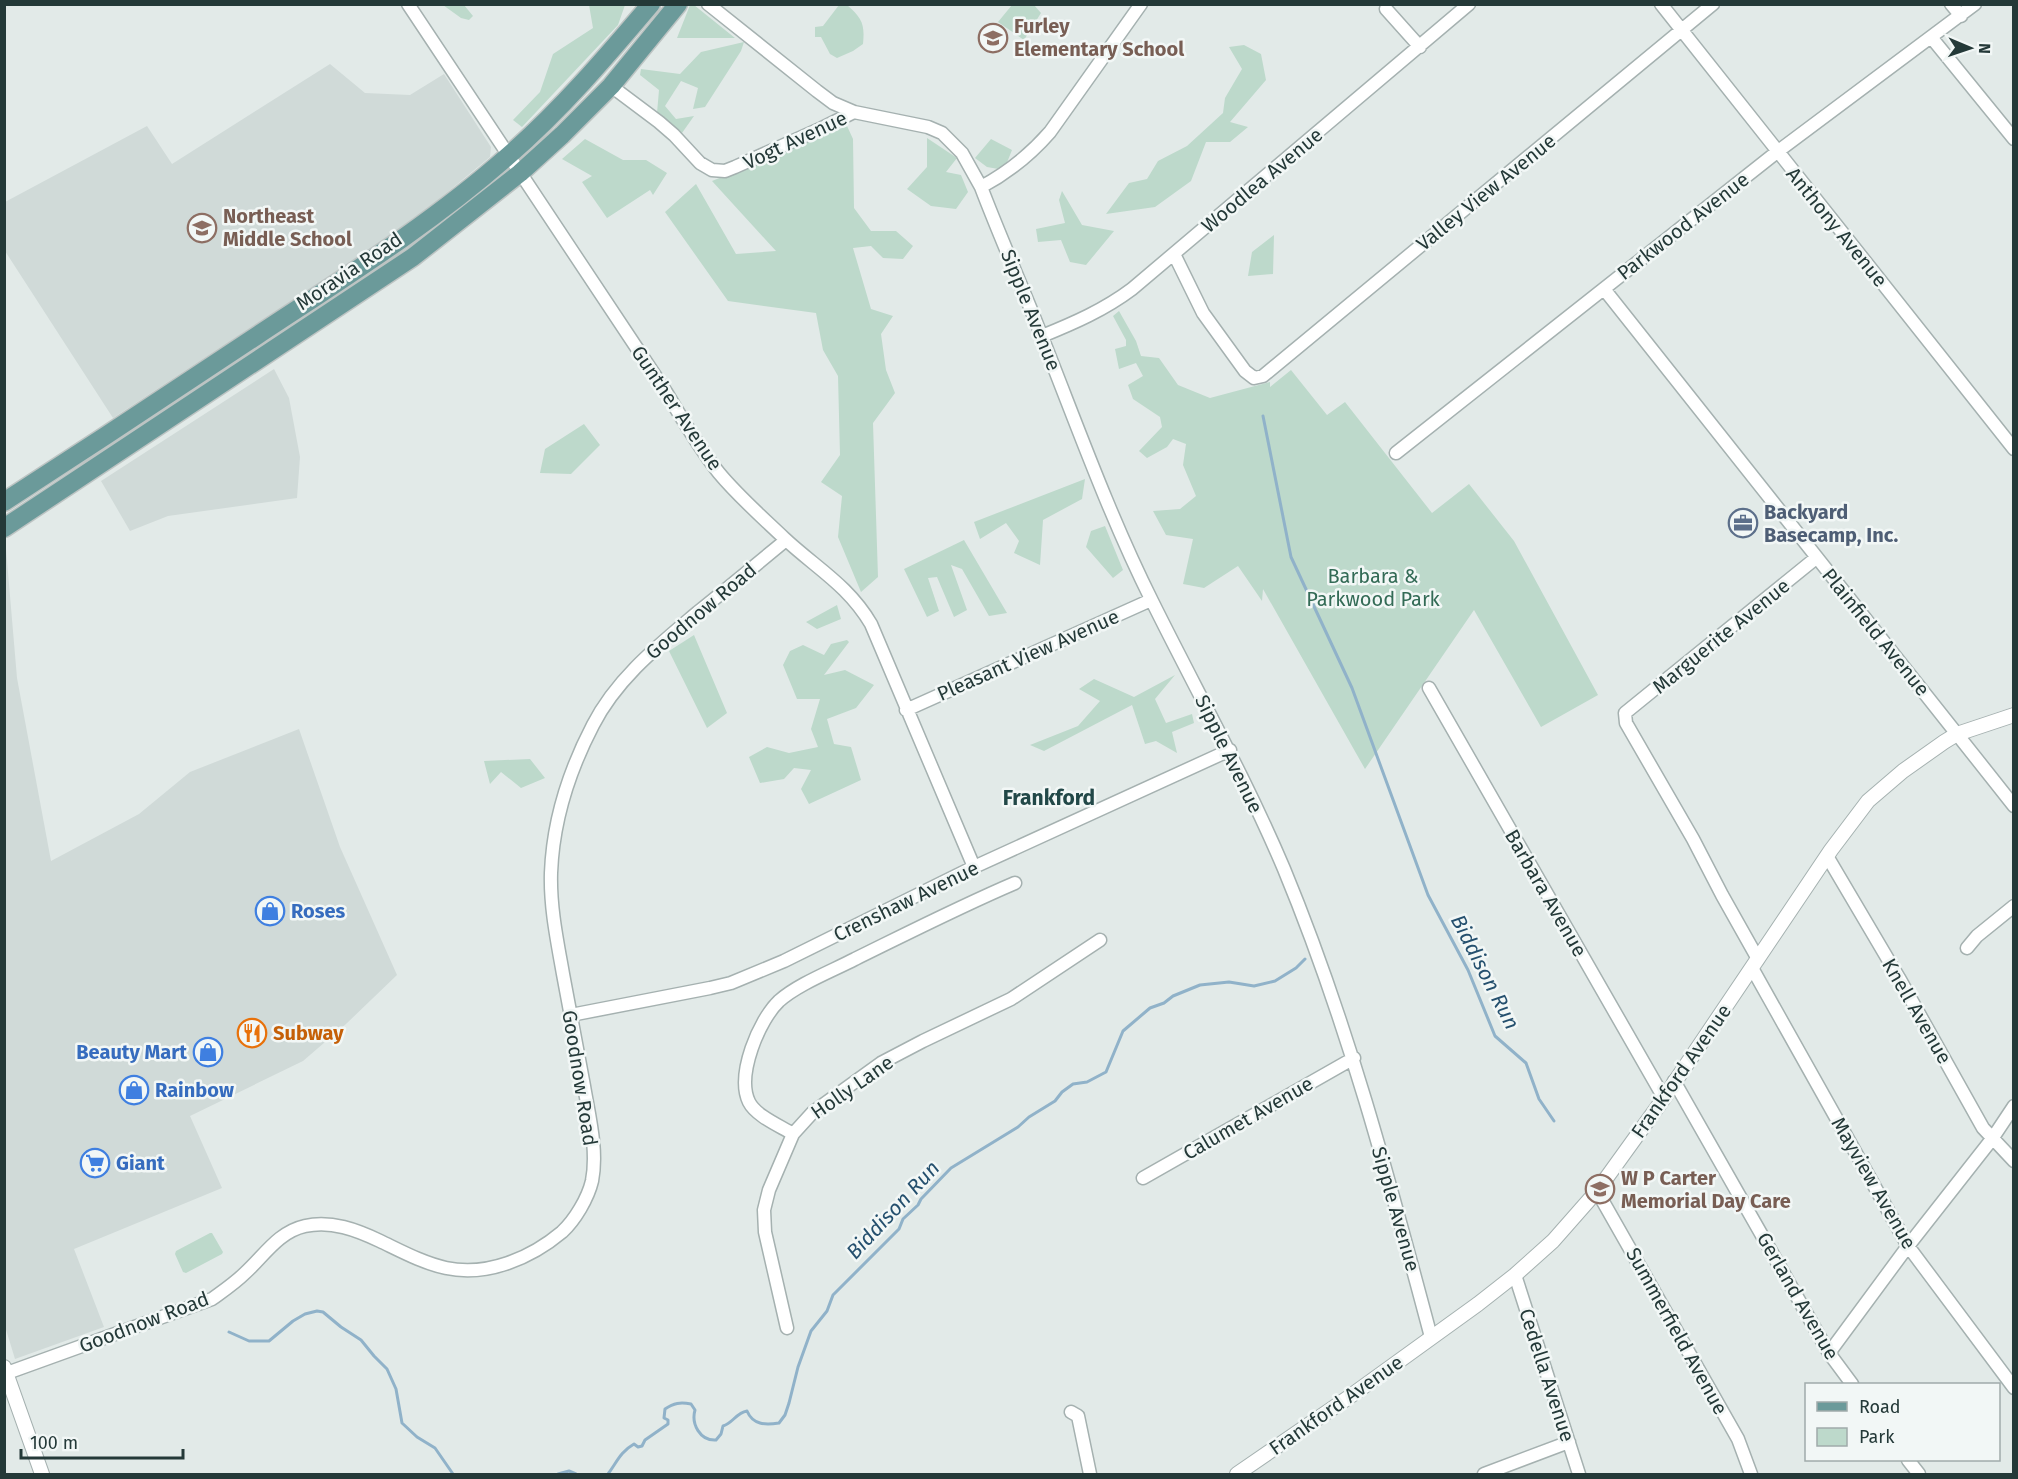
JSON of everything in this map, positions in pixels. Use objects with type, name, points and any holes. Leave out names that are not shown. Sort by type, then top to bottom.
[{"type":"main road","name":"Moravia Road","points":[[4,502],[386,251],[436,215],[509,155],[593,73],[651,4]]},
{"type":"main road","name":"Moravia Road","points":[[4,528],[413,257],[520,173],[562,135],[611,86],[678,4]]},
{"type":"street","name":"Gunther Avenue","points":[[408,4],[666,392],[704,453],[726,480],[786,540],[825,570],[862,610],[871,624],[974,867]]},
{"type":"street","points":[[708,4],[833,103],[854,112]]},
{"type":"street","points":[[981,187],[1021,162],[1036,149],[1141,4]]},
{"type":"street","name":"Woodlea Avenue","points":[[1042,336],[1110,305],[1174,254],[1469,4]]},
{"type":"street","name":"Anthony Avenue","points":[[1661,4],[2013,449]]},
{"type":"street","name":"Valley View Avenue","points":[[1174,254],[1203,313],[1245,371],[1250,376],[1258,378],[1273,369],[1713,4]]},
{"type":"street","points":[[1951,4],[1961,16]]},
{"type":"street","name":"Parkwood Avenue","points":[[1396,453],[1777,152],[1975,4]]},
{"type":"street","points":[[1386,9],[1420,47]]},
{"type":"street","points":[[1931,37],[2013,138]]},
{"type":"street","name":"Vogt Avenue","points":[[611,86],[674,135],[706,168],[718,171],[756,159],[854,112],[928,127],[942,133],[962,153],[981,187]]},
{"type":"street","name":"Sipple Avenue","points":[[981,187],[1083,442],[1151,600],[1230,750],[1283,866],[1330,986],[1354,1058],[1431,1338]]},
{"type":"street","name":"Plainfield Avenue","points":[[1604,289],[2013,806]]},
{"type":"street","name":"Goodnow Road","points":[[5,1371],[212,1299],[247,1272],[276,1241],[305,1226],[326,1225],[350,1228],[425,1262],[467,1271],[492,1268],[522,1257],[546,1244],[565,1229],[577,1213],[592,1181],[593,1144],[554,923],[551,875],[555,829],[565,788],[594,722],[608,700],[643,659],[786,540]]},
{"type":"street","name":"Marguerite Avenue","points":[[1625,713],[1816,558]]},
{"type":"street","name":"Pleasant View Avenue","points":[[906,710],[1151,600]]},
{"type":"street","name":"Barbara Avenue","points":[[1429,688],[1664,1098]]},
{"type":"street","name":"Mayview Avenue","points":[[1625,713],[1626,723],[1693,839],[1755,963],[1908,1246],[2013,1388]]},
{"type":"street","name":"Frankford Avenue","points":[[1237,1474],[1431,1338],[1515,1275],[1554,1242],[1597,1191],[1664,1098],[1827,856],[1868,801],[1920,758],[1958,734],[2013,715]]},
{"type":"street","name":"Crenshaw Avenue","points":[[571,1015],[731,983],[784,962],[974,867],[1230,750]]},
{"type":"street","name":"Knell Avenue","points":[[1827,856],[1983,1128],[2013,1161]]},
{"type":"street","name":"Holly Lane","points":[[1015,883],[813,980],[780,1001],[766,1018],[753,1043],[747,1069],[746,1088],[749,1102],[759,1113],[793,1134],[813,1112],[881,1063],[1011,999],[1100,940]]},
{"type":"street","points":[[1967,948],[1977,936],[2013,906]]},
{"type":"street","name":"Calumet Avenue","points":[[1143,1178],[1354,1058]]},
{"type":"street","name":"Gerland Avenue","points":[[1674,1081],[1829,1353],[1851,1383]]},
{"type":"street","points":[[1829,1353],[1908,1246],[1992,1139],[2013,1106]]},
{"type":"street","points":[[787,1328],[765,1232],[764,1210],[769,1190],[793,1134]]},
{"type":"street","name":"Summerfield Avenue","points":[[1597,1191],[1738,1439],[1751,1474]]},
{"type":"street","name":"Cedella Avenue","points":[[1515,1275],[1579,1474]]},
{"type":"street","points":[[5,1371],[42,1474]]},
{"type":"street","points":[[1071,1412],[1078,1416],[1090,1474]]},
{"type":"street","points":[[1484,1474],[1569,1442]]},
{"type":"street","points":[[1909,1461],[1919,1474]]},
{"type":"shaded area","name":"Northeast Middle School","points":[[330,64],[365,93],[410,95],[444,74],[491,147],[490,157],[432,205],[364,253],[113,418],[5,251],[5,202],[147,126],[172,164]]},
{"type":"shaded area","points":[[274,369],[289,398],[300,457],[297,498],[168,516],[130,531],[101,481]]},
{"type":"shaded area","points":[[5,549],[17,678],[51,861],[139,814],[190,772],[299,729],[340,847],[397,975],[303,1061],[190,1116],[222,1188],[74,1249],[104,1327],[15,1359],[4,1323]]},
{"type":"green space","points":[[694,4],[735,38],[677,38],[690,5]]},
{"type":"green space","points":[[443,5],[464,5],[473,16],[469,20],[461,18]]},
{"type":"green space","points":[[589,5],[625,5],[618,25],[522,127],[513,120],[540,92],[553,54],[593,28]]},
{"type":"green space","points":[[839,5],[847,5],[856,14],[863,26],[864,37],[863,44],[837,58],[830,54],[821,37],[815,37],[815,27],[823,26]]},
{"type":"green space","points":[[1012,5],[1034,5],[1041,13],[1024,40],[998,22]]},
{"type":"green space","points":[[744,42],[741,51],[705,107],[693,109],[698,88],[681,81],[665,106],[676,119],[694,116],[682,133],[657,113],[659,90],[640,75],[641,69],[680,74],[701,52]]},
{"type":"green space","points":[[1244,45],[1261,54],[1266,80],[1230,122],[1248,127],[1230,142],[1206,142],[1191,181],[1155,207],[1106,214],[1129,183],[1147,179],[1158,161],[1187,146],[1223,113],[1225,98],[1242,69],[1229,47]]},
{"type":"green space","points":[[847,126],[853,139],[854,208],[871,231],[896,231],[913,246],[903,259],[883,258],[871,246],[853,248],[871,309],[893,316],[881,334],[886,370],[895,393],[873,423],[878,577],[861,592],[838,537],[842,496],[821,482],[840,455],[838,376],[823,350],[816,313],[728,301],[665,212],[696,184],[736,254],[776,251],[712,181]]},
{"type":"green space","points":[[927,138],[957,158],[946,172],[961,175],[968,192],[956,209],[931,206],[907,189],[927,167]]},
{"type":"green space","points":[[585,139],[623,160],[646,160],[667,173],[653,195],[650,190],[607,218],[582,182],[592,176],[562,159]]},
{"type":"green space","points":[[991,139],[1012,150],[1004,170],[987,167],[975,158]]},
{"type":"green space","points":[[1062,191],[1082,225],[1114,231],[1086,265],[1070,262],[1061,240],[1038,242],[1036,229],[1065,223],[1059,200]]},
{"type":"green space","points":[[1274,235],[1273,274],[1248,276],[1252,252]]},
{"type":"green space","name":"Barbara & Parkwood Park","points":[[1119,311],[1136,341],[1141,356],[1159,358],[1178,385],[1210,398],[1270,382],[1270,387],[1291,370],[1327,415],[1345,402],[1432,513],[1469,484],[1514,541],[1598,695],[1541,727],[1474,610],[1365,769],[1263,589],[1262,601],[1238,566],[1204,588],[1183,584],[1193,539],[1166,535],[1153,511],[1180,509],[1196,496],[1183,465],[1186,444],[1173,439],[1167,447],[1147,458],[1139,451],[1162,427],[1160,417],[1133,399],[1128,385],[1143,376],[1136,363],[1119,369],[1115,349],[1126,346],[1126,340],[1113,316]]},
{"type":"green space","points":[[584,424],[600,445],[571,474],[540,473],[545,449]]},
{"type":"green space","points":[[1085,479],[1082,499],[1043,520],[1040,565],[1014,553],[1019,541],[1006,523],[980,539],[974,522]]},
{"type":"green space","points":[[1105,526],[1123,570],[1113,578],[1086,547],[1091,531]]},
{"type":"green space","points":[[964,540],[1007,613],[989,616],[962,569],[951,565],[967,610],[954,617],[937,577],[928,578],[939,611],[927,617],[904,569]]},
{"type":"green space","points":[[837,605],[841,619],[817,629],[806,622]]},
{"type":"green space","points":[[694,635],[727,713],[707,728],[669,651]]},
{"type":"green space","points":[[847,640],[849,642],[824,675],[845,670],[874,685],[856,708],[827,719],[834,744],[851,747],[861,780],[809,804],[801,789],[811,770],[794,768],[784,779],[760,783],[749,757],[767,747],[789,753],[818,747],[811,729],[820,699],[797,699],[783,665],[790,651],[803,645],[824,655],[831,644]]},
{"type":"green space","points":[[1175,675],[1155,699],[1166,723],[1192,714],[1194,723],[1172,732],[1177,753],[1156,741],[1145,744],[1132,705],[1044,751],[1030,745],[1078,726],[1100,701],[1079,689],[1094,679],[1134,697]]},
{"type":"green space","points":[[530,759],[545,778],[521,788],[501,772],[490,784],[484,761]]},
{"type":"green space","points":[[210,1233],[223,1252],[222,1254],[186,1273],[183,1272],[175,1254],[176,1251]]},
{"type":"waterway","points":[[1263,416],[1291,557],[1352,688],[1428,895],[1468,970],[1495,1036],[1526,1063],[1539,1099],[1554,1121]]},
{"type":"waterway","name":"Biddison Run","points":[[608,1474],[629,1447],[634,1444],[638,1447],[642,1446],[645,1440],[668,1424],[668,1420],[664,1418],[665,1409],[674,1404],[691,1404],[695,1410],[694,1421],[698,1431],[710,1440],[716,1440],[723,1426],[747,1411],[753,1419],[760,1423],[779,1423],[785,1415],[811,1331],[827,1311],[833,1295],[899,1229],[903,1219],[951,1168],[1018,1127],[1029,1117],[1055,1101],[1073,1084],[1087,1082],[1106,1072],[1123,1031],[1150,1008],[1200,985],[1229,982],[1254,986],[1275,981],[1296,968],[1305,959]]},
{"type":"waterway","name":"Biddison Run","points":[[229,1332],[249,1341],[269,1341],[305,1314],[323,1312],[361,1340],[387,1369],[396,1389],[402,1423],[417,1437],[435,1448],[453,1474]]},
{"type":"waterway","name":"Biddison Run","points":[[558,1474],[569,1471],[576,1474]]},
{"type":"place","name":"Furley Elementary School","points":[[993,38]]},
{"type":"place","name":"Northeast Middle School","points":[[202,228]]},
{"type":"place","name":"Backyard Basecamp, Inc.","points":[[1743,523]]},
{"type":"place","name":"Roses","points":[[270,911]]},
{"type":"place","name":"Subway","points":[[252,1033]]},
{"type":"place","name":"Beauty Mart","points":[[208,1052]]},
{"type":"place","name":"Rainbow","points":[[134,1090]]},
{"type":"place","name":"Giant","points":[[95,1163]]},
{"type":"place","name":"W P Carter Memorial Day Care","points":[[1600,1189]]},
{"type":"district","name":"Frankford","points":[[1049,798]]}]
